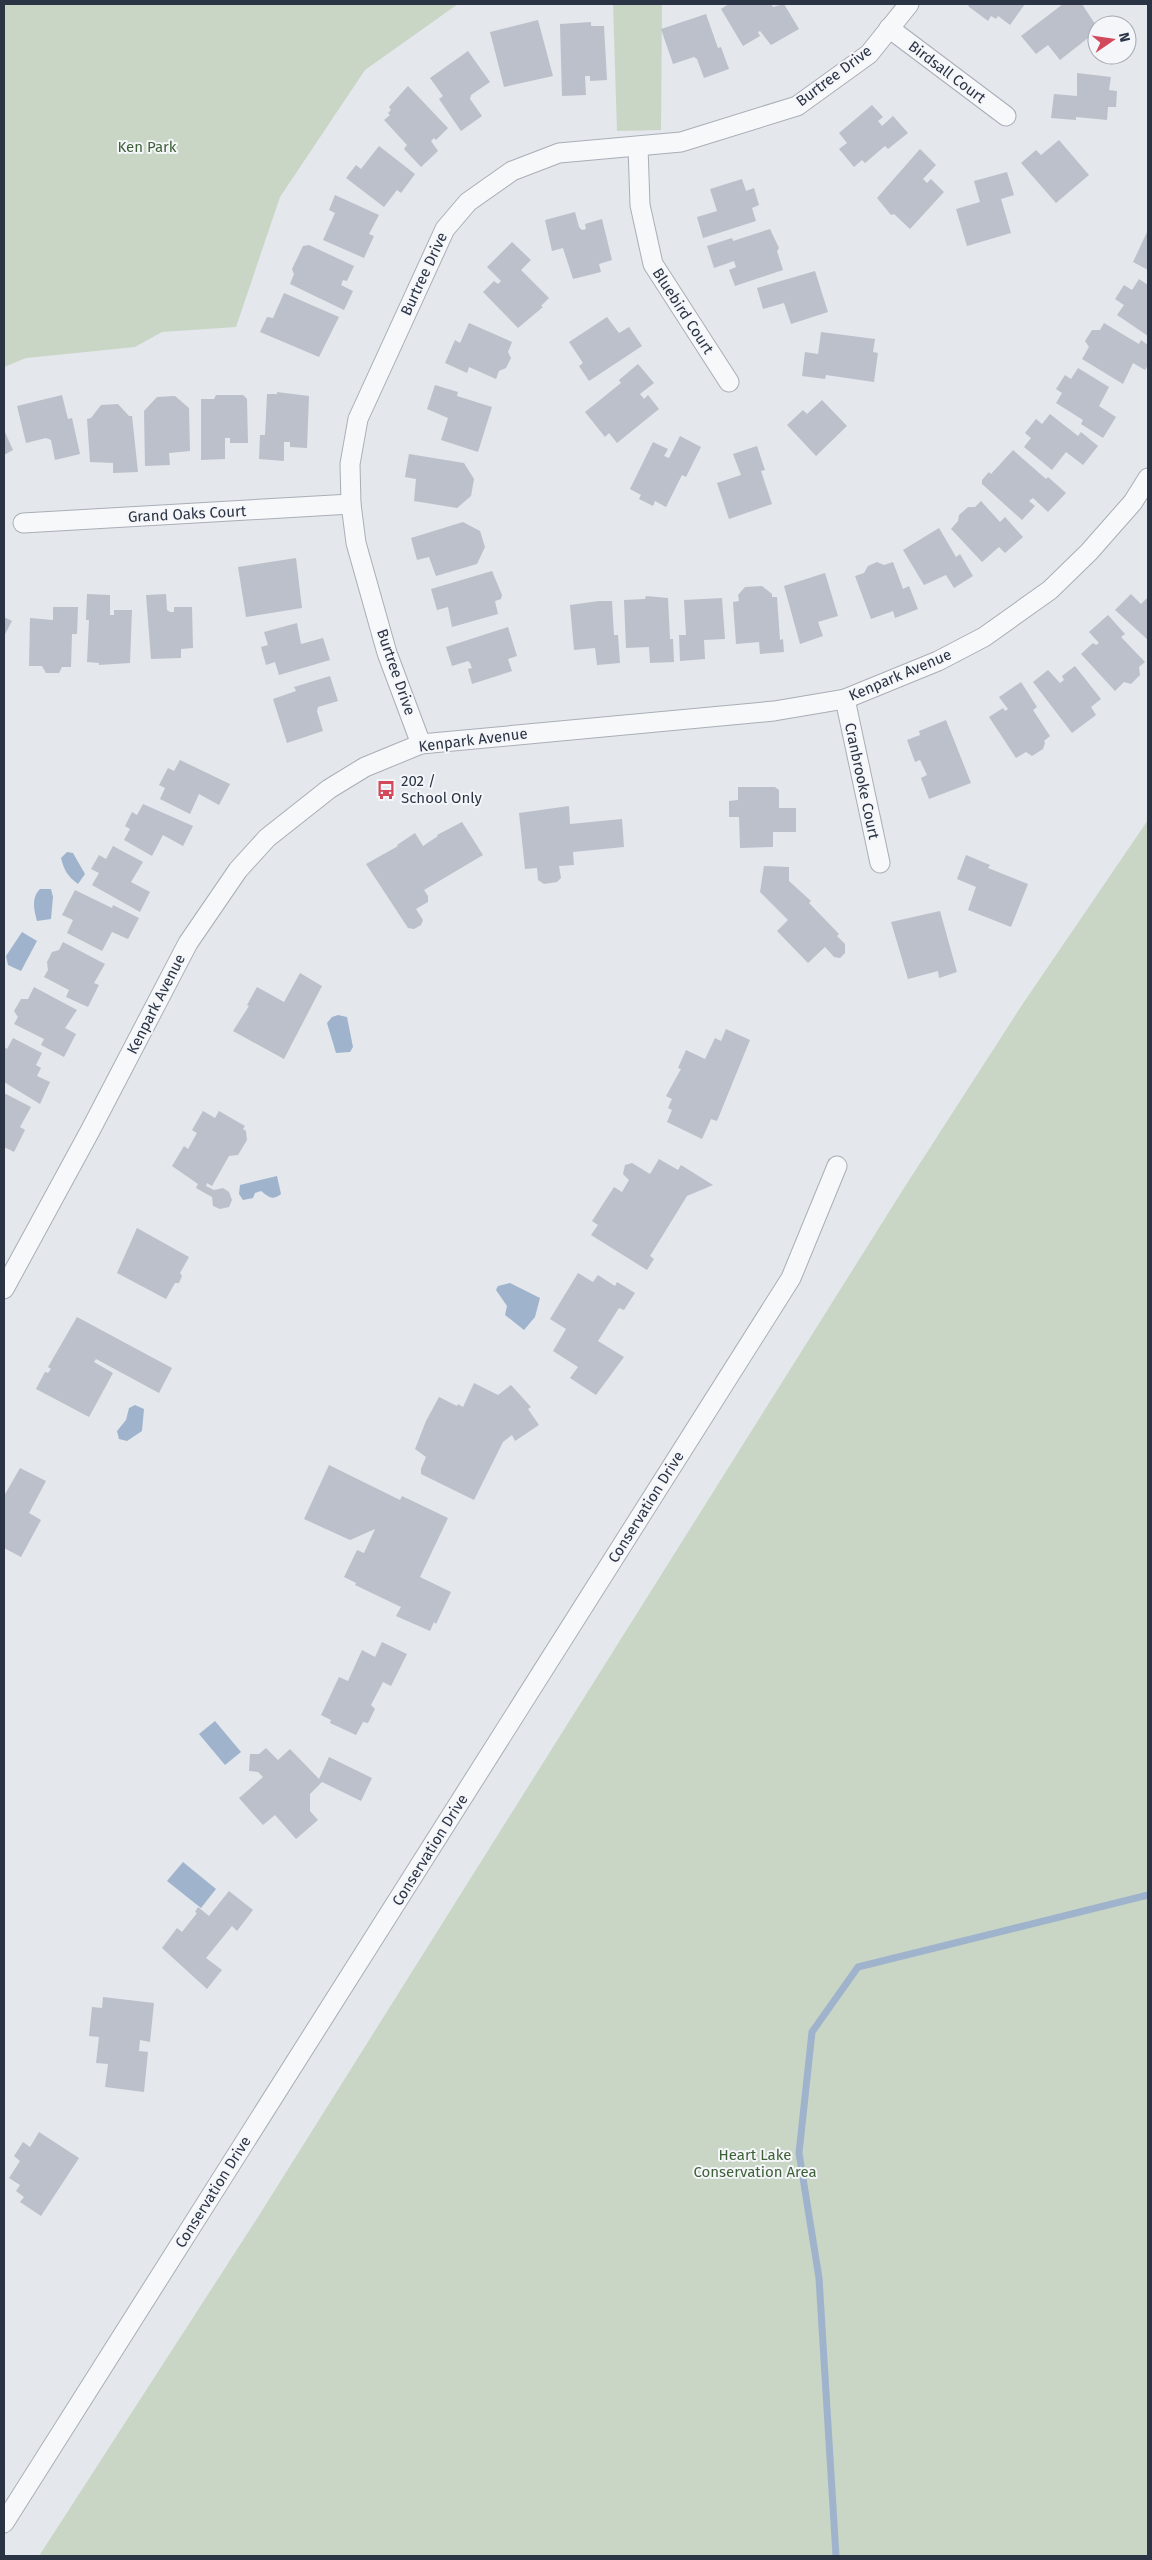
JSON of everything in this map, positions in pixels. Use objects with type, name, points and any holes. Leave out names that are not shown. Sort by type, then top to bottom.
[{"type":"street","name":"Burtree Drive","points":[[421,744],[387,653],[356,543],[350,464],[358,419],[445,229],[468,202],[512,171],[560,153],[638,148],[681,142],[796,106],[869,54],[909,4]]},
{"type":"street","name":"Birdsall Court","points":[[889,28],[1006,116]]},
{"type":"street","name":"Bluebird Court","points":[[638,148],[640,205],[653,264],[729,382]]},
{"type":"street","name":"Kenpark Avenue","points":[[4,1289],[90,1132],[188,943],[238,870],[267,838],[329,789],[365,767],[421,744],[774,711],[845,699],[938,661],[984,637],[1050,590],[1089,552],[1133,502],[1148,478]]},
{"type":"street","name":"Grand Oaks Court","points":[[23,524],[352,504]]},
{"type":"street","name":"Cranbrooke Court","points":[[845,699],[880,863]]},
{"type":"street","name":"Conservation Drive","points":[[4,2523],[791,1278],[837,1166]]},
{"type":"green space","name":"Ken Park","points":[[4,4],[458,4],[365,70],[280,197],[236,327],[162,332],[135,347],[26,358],[4,367]]},
{"type":"green space","points":[[613,4],[662,4],[661,130],[617,131]]},
{"type":"green space","name":"Heart Lake Conservation Area","points":[[1148,820],[1148,2556],[39,2556],[258,2217],[904,1188],[1022,1005]]},
{"type":"water","points":[[67,852],[73,853],[85,874],[78,884],[69,876],[62,862],[61,858]]},
{"type":"water","points":[[40,889],[51,889],[53,897],[51,919],[37,921],[34,900]]},
{"type":"water","points":[[22,932],[37,941],[21,971],[8,965],[6,956]]},
{"type":"water","points":[[338,1015],[347,1017],[353,1047],[350,1052],[336,1053],[327,1023],[332,1017]]},
{"type":"water","points":[[277,1176],[281,1194],[278,1196],[271,1197],[261,1191],[255,1193],[253,1198],[243,1200],[239,1194],[240,1185]]},
{"type":"water","points":[[510,1283],[540,1298],[535,1317],[524,1330],[505,1315],[507,1306],[496,1290],[498,1286]]},
{"type":"water","points":[[135,1405],[144,1409],[142,1431],[127,1441],[119,1439],[117,1431],[126,1420],[129,1408]]},
{"type":"water","points":[[215,1721],[241,1752],[225,1765],[199,1734]]},
{"type":"water","points":[[183,1862],[216,1889],[201,1908],[167,1881]]},
{"type":"building","points":[[729,4],[771,4],[773,7],[784,4],[799,29],[771,45],[760,31],[758,32],[760,36],[743,46],[721,9]]},
{"type":"building","points":[[970,4],[1025,4],[1010,25],[998,16],[996,19],[991,16],[988,21],[968,6]]},
{"type":"building","points":[[1063,4],[1082,4],[1089,15],[1087,15],[1087,39],[1060,60],[1048,45],[1036,54],[1021,36]]},
{"type":"building","points":[[706,14],[718,48],[721,47],[729,69],[704,78],[697,59],[694,57],[673,64],[661,29]]},
{"type":"building","points":[[538,20],[553,76],[504,87],[490,32]]},
{"type":"building","points":[[591,22],[591,26],[604,26],[607,80],[590,81],[590,76],[585,76],[586,95],[562,96],[560,24]]},
{"type":"building","points":[[468,51],[490,82],[471,95],[470,99],[482,116],[461,131],[439,99],[443,96],[430,78]]},
{"type":"building","points":[[1077,73],[1111,77],[1109,90],[1117,91],[1116,107],[1108,107],[1107,120],[1076,117],[1076,120],[1051,118],[1054,94],[1077,96]]},
{"type":"building","points":[[408,86],[448,128],[436,140],[434,138],[431,141],[438,151],[421,167],[404,149],[407,145],[384,120],[390,115],[388,113],[391,110],[389,107]]},
{"type":"building","points":[[872,105],[883,117],[878,121],[882,126],[893,116],[908,133],[888,149],[885,146],[865,163],[862,160],[854,167],[839,149],[847,143],[839,133]]},
{"type":"building","points":[[1059,140],[1089,175],[1056,203],[1021,163],[1036,150],[1041,155]]},
{"type":"building","points":[[379,146],[415,174],[401,193],[397,190],[384,207],[346,178],[356,165],[361,169]]},
{"type":"building","points":[[920,149],[936,165],[923,179],[927,183],[931,179],[944,192],[910,229],[894,214],[891,215],[877,198]]},
{"type":"building","points":[[1007,172],[1014,195],[1001,199],[1011,233],[967,246],[956,209],[980,202],[974,181]]},
{"type":"building","points":[[742,179],[746,191],[754,188],[759,205],[752,208],[756,221],[703,238],[697,217],[717,211],[710,189]]},
{"type":"building","points":[[335,195],[379,215],[369,234],[374,236],[364,258],[323,240],[335,213],[329,210]]},
{"type":"building","points":[[575,212],[579,227],[582,230],[586,229],[585,224],[602,219],[612,260],[599,264],[601,272],[573,279],[563,248],[552,251],[545,220]]},
{"type":"building","points":[[770,229],[779,248],[777,251],[783,270],[735,286],[729,270],[736,267],[734,261],[714,268],[707,246],[732,238],[733,241]]},
{"type":"building","points":[[1148,230],[1148,270],[1133,262]]},
{"type":"building","points":[[512,242],[531,260],[521,270],[549,298],[541,306],[543,307],[518,328],[483,292],[494,281],[498,284],[501,281],[487,267]]},
{"type":"building","points":[[309,245],[354,266],[347,281],[343,280],[341,285],[353,291],[344,310],[290,284],[294,274],[292,269],[303,246]]},
{"type":"building","points":[[815,271],[828,312],[791,324],[784,303],[763,309],[757,288]]},
{"type":"building","points":[[1139,279],[1148,285],[1148,336],[1117,315],[1124,305],[1115,299],[1124,285],[1132,290]]},
{"type":"building","points":[[284,293],[339,317],[319,357],[260,332],[267,317],[273,318]]},
{"type":"building","points":[[607,317],[619,333],[629,327],[642,346],[589,381],[579,366],[583,363],[569,342]]},
{"type":"building","points":[[469,323],[512,342],[508,352],[511,358],[506,368],[499,371],[496,379],[469,367],[467,373],[445,363],[455,340],[460,343]]},
{"type":"building","points":[[1104,323],[1139,344],[1141,340],[1148,345],[1148,365],[1145,370],[1133,363],[1123,384],[1082,359],[1089,347],[1085,341],[1092,330],[1100,330]]},
{"type":"building","points":[[821,332],[875,339],[873,352],[878,353],[874,382],[826,375],[825,379],[802,376],[805,352],[818,354]]},
{"type":"building","points":[[638,364],[654,383],[640,394],[644,399],[648,395],[659,409],[617,443],[609,433],[605,437],[585,412],[621,383],[619,380]]},
{"type":"building","points":[[1078,368],[1109,387],[1099,406],[1116,417],[1103,438],[1081,424],[1083,420],[1056,403],[1062,393],[1056,389],[1065,375],[1071,379]]},
{"type":"building","points":[[435,385],[458,392],[457,396],[492,407],[478,452],[441,440],[448,418],[427,409]]},
{"type":"building","points":[[277,392],[309,396],[307,448],[290,447],[290,442],[284,442],[284,461],[259,459],[260,435],[265,435],[267,394],[277,394]]},
{"type":"building","points":[[62,395],[68,419],[72,418],[80,454],[55,460],[51,440],[46,438],[26,443],[17,406]]},
{"type":"building","points":[[216,395],[243,395],[247,399],[248,443],[230,443],[230,438],[225,438],[225,459],[201,460],[201,399],[214,399]]},
{"type":"building","points":[[175,396],[189,408],[190,451],[169,453],[170,465],[145,466],[144,411],[157,397]]},
{"type":"building","points":[[822,400],[847,426],[816,456],[787,425],[803,410],[807,414]]},
{"type":"building","points":[[118,404],[129,416],[132,416],[138,472],[113,473],[113,463],[90,462],[87,419],[91,418],[101,405]]},
{"type":"building","points":[[1050,414],[1078,436],[1081,432],[1098,446],[1083,465],[1066,452],[1052,470],[1024,447],[1031,438],[1025,433],[1036,419],[1042,424]]},
{"type":"building","points":[[4,430],[13,450],[4,455]]},
{"type":"building","points":[[680,436],[701,447],[686,477],[682,475],[666,507],[655,501],[653,506],[639,499],[641,495],[630,489],[653,442],[668,449],[664,456],[669,458]]},
{"type":"building","points":[[757,446],[765,470],[761,471],[772,504],[729,519],[717,483],[741,475],[733,454]]},
{"type":"building","points":[[1013,450],[1046,479],[1048,477],[1066,493],[1048,512],[1033,498],[1029,501],[1035,506],[1022,520],[982,484],[982,480],[989,472],[991,474]]},
{"type":"building","points":[[409,454],[464,463],[474,479],[471,496],[457,508],[414,501],[416,479],[405,477]]},
{"type":"building","points":[[981,501],[1000,522],[1005,517],[1023,537],[1005,553],[999,547],[982,562],[951,529],[958,521],[959,515],[968,507],[975,507]]},
{"type":"building","points":[[463,522],[480,531],[485,547],[477,564],[436,576],[429,557],[417,560],[411,538]]},
{"type":"building","points":[[939,528],[956,557],[960,554],[973,576],[954,588],[946,575],[924,585],[903,550]]},
{"type":"building","points":[[296,558],[302,608],[246,617],[238,567]]},
{"type":"building","points":[[877,562],[884,565],[893,562],[903,589],[909,586],[918,609],[895,618],[893,611],[871,619],[855,576],[864,573],[868,566]]},
{"type":"building","points":[[492,571],[502,595],[501,599],[495,601],[498,614],[452,627],[448,607],[437,610],[431,589]]},
{"type":"building","points":[[825,573],[838,616],[818,622],[823,636],[800,644],[784,586]]},
{"type":"building","points":[[762,586],[772,594],[772,597],[777,597],[780,640],[783,639],[784,652],[760,654],[759,642],[736,644],[733,602],[739,601],[738,595],[745,587]]},
{"type":"building","points":[[87,594],[110,595],[110,615],[114,615],[114,610],[132,610],[130,663],[99,665],[99,663],[87,662],[89,620],[86,620]]},
{"type":"building","points":[[166,594],[167,610],[170,612],[174,612],[174,607],[192,607],[193,648],[181,649],[181,658],[151,659],[146,595]]},
{"type":"building","points":[[1131,594],[1141,604],[1148,597],[1148,640],[1115,610]]},
{"type":"building","points":[[646,596],[668,598],[670,639],[673,639],[674,662],[650,663],[649,647],[626,648],[624,600],[645,599]]},
{"type":"building","points":[[722,598],[725,639],[704,640],[705,659],[680,661],[679,635],[686,635],[684,600]]},
{"type":"building","points":[[612,601],[614,635],[618,635],[620,663],[597,665],[595,648],[574,650],[570,605]]},
{"type":"building","points":[[53,607],[78,607],[77,634],[72,634],[71,667],[62,667],[59,673],[46,673],[42,666],[29,666],[30,618],[53,620]]},
{"type":"building","points":[[1108,615],[1125,634],[1121,637],[1145,662],[1139,667],[1140,675],[1131,684],[1124,682],[1115,691],[1081,654],[1093,643],[1096,645],[1099,643],[1089,632]]},
{"type":"building","points":[[4,617],[12,621],[4,636]]},
{"type":"building","points":[[297,623],[301,644],[323,638],[330,660],[279,675],[275,662],[266,665],[261,647],[268,645],[264,632]]},
{"type":"building","points":[[508,627],[517,656],[508,659],[512,671],[472,684],[468,669],[472,668],[468,661],[452,666],[446,647]]},
{"type":"building","points":[[1075,666],[1101,699],[1091,707],[1096,715],[1072,733],[1033,682],[1048,670],[1060,683],[1064,680],[1062,676]]},
{"type":"building","points":[[330,676],[338,701],[318,707],[317,711],[323,731],[287,743],[273,699],[296,691],[294,687]]},
{"type":"building","points":[[1021,682],[1037,707],[1033,710],[1050,736],[1044,741],[1043,749],[1032,756],[1026,752],[1016,758],[989,717],[1003,708],[1005,711],[1008,709],[999,697]]},
{"type":"building","points":[[946,720],[971,783],[929,799],[921,778],[927,775],[920,760],[915,762],[907,740],[920,735],[919,731]]},
{"type":"building","points":[[180,760],[230,784],[219,805],[199,794],[190,814],[160,799],[165,788],[159,785],[168,768],[174,771]]},
{"type":"building","points":[[738,787],[775,787],[779,790],[779,808],[796,808],[796,832],[773,832],[773,847],[740,848],[739,817],[729,817],[729,801],[738,800]]},
{"type":"building","points":[[143,804],[193,826],[183,846],[163,835],[152,856],[124,840],[130,829],[125,826],[132,812],[137,815]]},
{"type":"building","points":[[569,806],[570,824],[622,819],[624,847],[573,852],[574,865],[559,866],[561,878],[557,882],[544,884],[538,880],[537,868],[525,869],[519,813]]},
{"type":"building","points":[[462,822],[483,855],[424,890],[428,896],[428,902],[416,909],[423,920],[421,925],[414,929],[408,928],[366,864],[398,846],[415,833],[423,846],[437,835]]},
{"type":"building","points":[[113,846],[143,862],[131,882],[150,892],[140,912],[92,885],[99,873],[91,869],[99,855],[106,859]]},
{"type":"building","points":[[966,855],[990,865],[988,868],[1028,884],[1011,927],[968,910],[976,887],[957,879]]},
{"type":"building","points":[[764,866],[789,867],[789,881],[811,901],[809,903],[839,934],[837,936],[845,944],[845,953],[840,958],[834,957],[825,947],[808,963],[777,931],[788,920],[760,892]]},
{"type":"building","points":[[75,890],[112,908],[113,905],[139,918],[128,939],[112,932],[102,951],[67,933],[73,920],[62,915]]},
{"type":"building","points":[[940,911],[957,972],[939,978],[938,971],[908,979],[891,922]]},
{"type":"building","points":[[63,942],[105,964],[94,983],[99,985],[88,1007],[66,997],[69,990],[44,977],[48,970],[47,962],[52,952],[59,950]]},
{"type":"building","points":[[300,973],[322,986],[284,1059],[233,1031],[249,1006],[247,1005],[257,987],[284,1002]]},
{"type":"building","points":[[34,987],[77,1010],[65,1028],[76,1034],[64,1057],[41,1045],[44,1039],[14,1024],[18,1017],[14,1011],[21,999],[28,999]]},
{"type":"building","points":[[726,1029],[750,1040],[717,1121],[711,1119],[702,1139],[667,1122],[672,1110],[668,1108],[672,1099],[666,1096],[681,1069],[678,1068],[686,1050],[705,1059],[715,1038],[721,1041]]},
{"type":"building","points":[[13,1038],[42,1053],[36,1065],[41,1068],[37,1076],[50,1082],[40,1104],[4,1082],[4,1047],[7,1049]]},
{"type":"building","points":[[4,1093],[31,1107],[20,1127],[25,1130],[14,1152],[4,1147]]},
{"type":"building","points":[[203,1111],[215,1118],[219,1111],[245,1126],[243,1129],[246,1131],[247,1140],[238,1155],[229,1156],[212,1186],[207,1183],[206,1186],[214,1190],[223,1188],[229,1192],[232,1200],[229,1207],[220,1209],[213,1206],[212,1197],[196,1188],[198,1184],[172,1166],[184,1146],[188,1149],[197,1133],[192,1130]]},
{"type":"building","points":[[659,1159],[678,1170],[681,1165],[713,1185],[687,1196],[650,1256],[654,1259],[647,1270],[591,1235],[598,1225],[592,1221],[614,1187],[622,1192],[629,1180],[623,1174],[625,1165],[632,1163],[650,1174]]},
{"type":"building","points":[[137,1228],[189,1257],[180,1273],[182,1276],[179,1283],[175,1283],[166,1299],[117,1273]]},
{"type":"building","points":[[578,1273],[593,1282],[598,1275],[615,1286],[617,1282],[635,1293],[624,1310],[619,1308],[598,1341],[624,1357],[596,1395],[570,1378],[578,1367],[553,1351],[566,1329],[550,1319]]},
{"type":"building","points":[[77,1317],[172,1368],[159,1393],[96,1359],[94,1362],[113,1373],[89,1417],[36,1389],[45,1372],[48,1373],[51,1369],[48,1367]]},
{"type":"building","points":[[474,1383],[498,1395],[511,1385],[531,1407],[528,1409],[539,1425],[515,1441],[512,1435],[503,1442],[474,1500],[421,1474],[426,1457],[415,1449],[426,1421],[439,1397],[463,1407]]},
{"type":"building","points":[[329,1465],[400,1500],[402,1496],[448,1518],[420,1577],[451,1592],[436,1624],[434,1622],[430,1631],[396,1616],[401,1607],[355,1585],[356,1583],[344,1577],[357,1550],[364,1553],[375,1529],[350,1540],[304,1519]]},
{"type":"building","points":[[20,1468],[46,1481],[29,1513],[41,1520],[21,1557],[4,1548],[4,1496]]},
{"type":"building","points":[[382,1642],[407,1654],[391,1686],[383,1682],[371,1705],[375,1709],[368,1723],[363,1722],[356,1735],[330,1723],[331,1720],[321,1715],[339,1677],[348,1681],[362,1650],[375,1657]]},
{"type":"building","points":[[266,1748],[278,1760],[290,1749],[319,1779],[329,1757],[372,1778],[361,1801],[322,1782],[310,1794],[310,1811],[318,1820],[296,1839],[275,1815],[263,1825],[239,1798],[263,1777],[258,1772],[249,1771],[250,1754],[259,1754]]},
{"type":"building","points":[[229,1891],[253,1910],[237,1931],[232,1926],[206,1958],[222,1970],[207,1989],[162,1948],[177,1928],[182,1932],[197,1913],[195,1912],[198,1907],[209,1916]]},
{"type":"building","points":[[103,1997],[154,2003],[150,2042],[140,2040],[139,2051],[148,2052],[144,2092],[105,2087],[108,2064],[96,2063],[99,2037],[89,2036],[92,2007],[102,2008]]},
{"type":"building","points":[[39,2132],[79,2158],[41,2216],[20,2202],[24,2197],[16,2191],[20,2185],[9,2178],[20,2161],[14,2156],[23,2142],[30,2147]]},
{"type":"waterway","points":[[836,2556],[819,2278],[799,2153],[812,2032],[858,1967],[1148,1895]]},
{"type":"place","name":"202 / School Only","points":[[386,790]]}]
